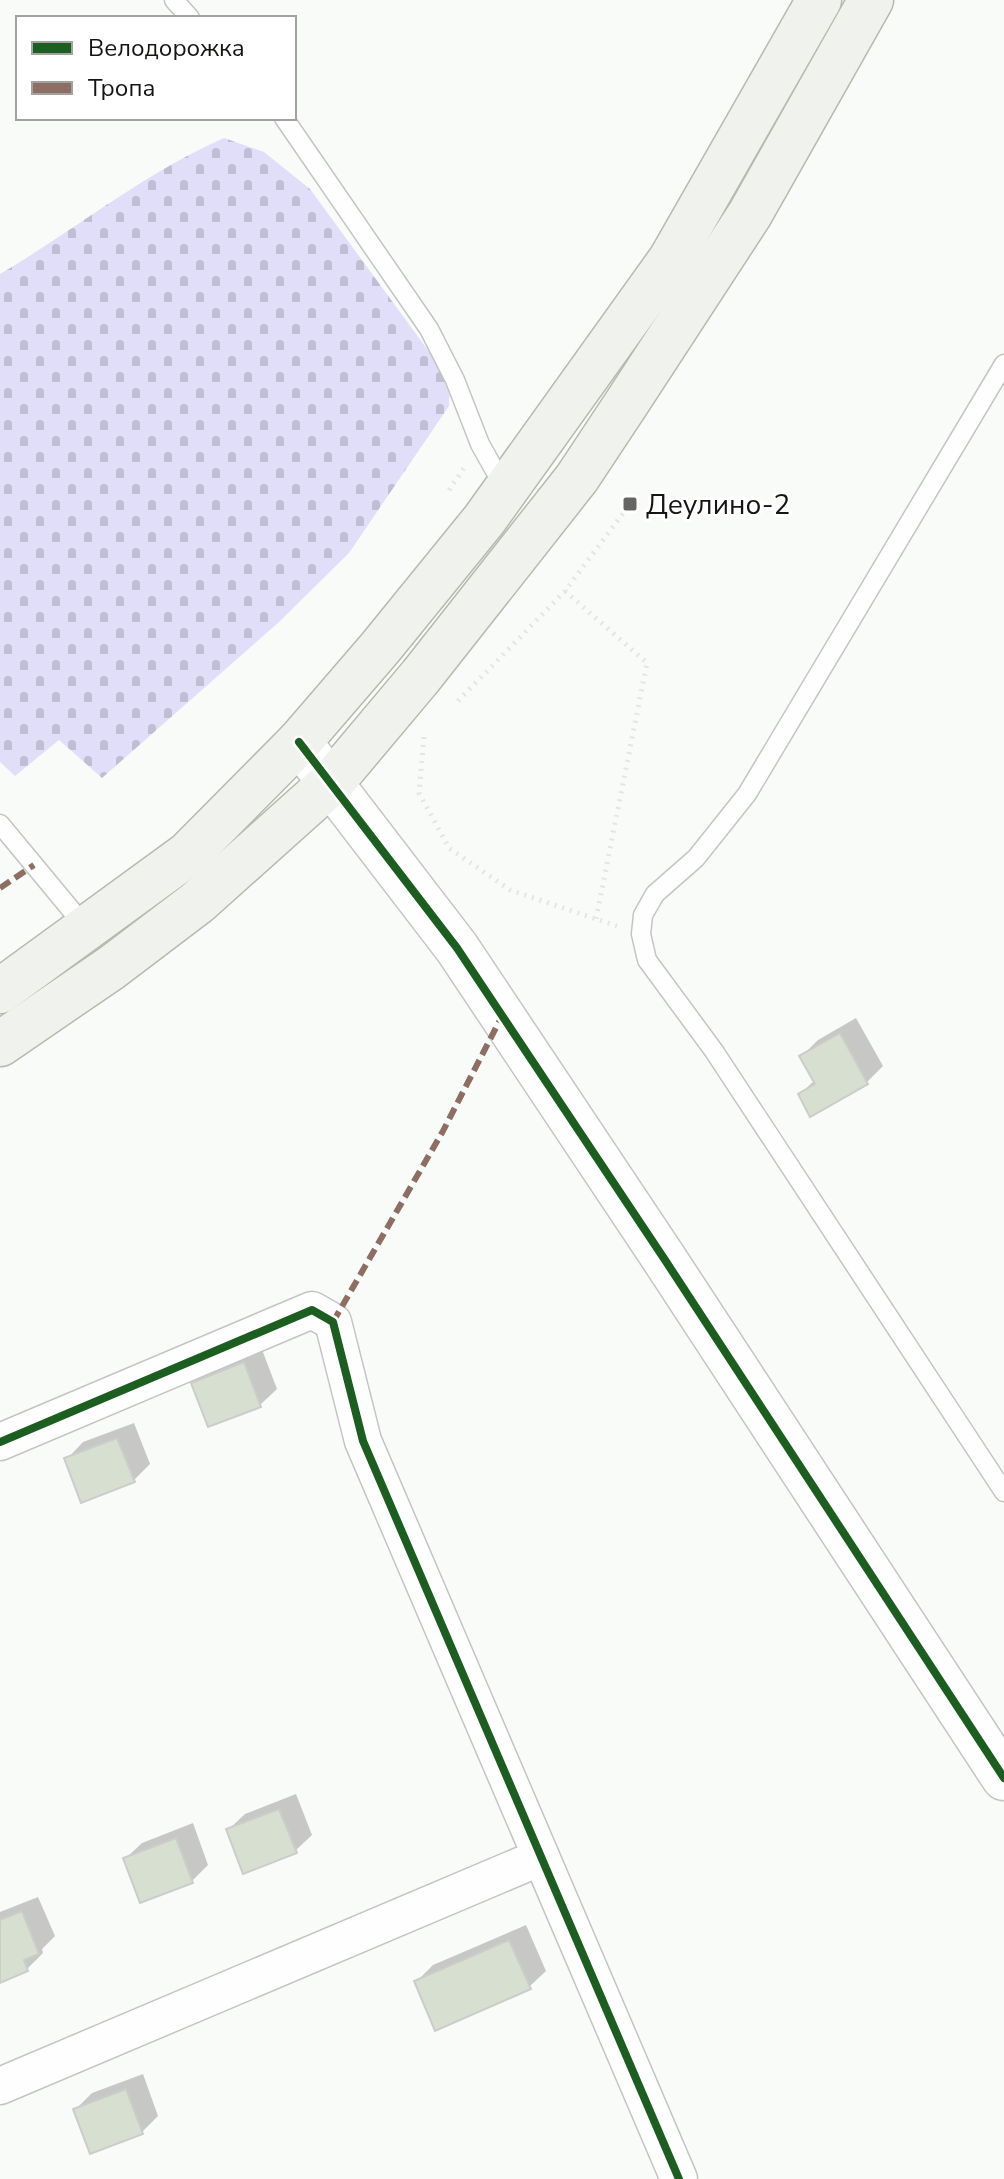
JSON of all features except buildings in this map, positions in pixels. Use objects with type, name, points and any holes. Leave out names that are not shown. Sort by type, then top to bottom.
[{"type":"main road","points":[[0,991],[188,854],[299,742],[380,648],[484,520],[671,259],[819,0]]},
{"type":"main road","points":[[0,1044],[111,968],[198,902],[332,782],[431,664],[577,478],[750,214],[871,0]]},
{"type":"street","points":[[299,742],[457,948],[1004,1778]]},
{"type":"street","points":[[0,1442],[312,1310],[333,1322],[363,1441],[679,2179]]},
{"type":"street","points":[[0,2086],[541,1857]]},
{"type":"lane","points":[[174,0],[188,16]]},
{"type":"lane","points":[[285,120],[429,329],[455,380],[480,444],[506,490]]},
{"type":"lane","points":[[1001,379],[747,794],[696,858],[655,894],[643,915],[641,934],[647,960],[714,1051],[1004,1492]]},
{"type":"lane","points":[[0,824],[87,929]]},
{"type":"path","points":[[457,701],[565,591],[630,504]]},
{"type":"path","points":[[565,591],[647,663],[596,919]]},
{"type":"path","points":[[425,734],[419,793],[449,848],[510,890],[641,934]]},
{"type":"green space","points":[[224,138],[264,152],[310,189],[450,382],[449,406],[349,553],[279,622],[102,778],[59,740],[15,776],[0,762],[0,274],[166,168]]},
{"type":"marked path","points":[[0,888],[34,865]]},
{"type":"marked path","points":[[333,1322],[443,1131],[502,1016]]},
{"type":"cycle path","points":[[299,742],[457,948],[1004,1778]]},
{"type":"cycle path","points":[[0,1442],[312,1310],[333,1322],[363,1441],[679,2179]]},
{"type":"place","name":"Деулино-2","points":[[630,504]]}]
